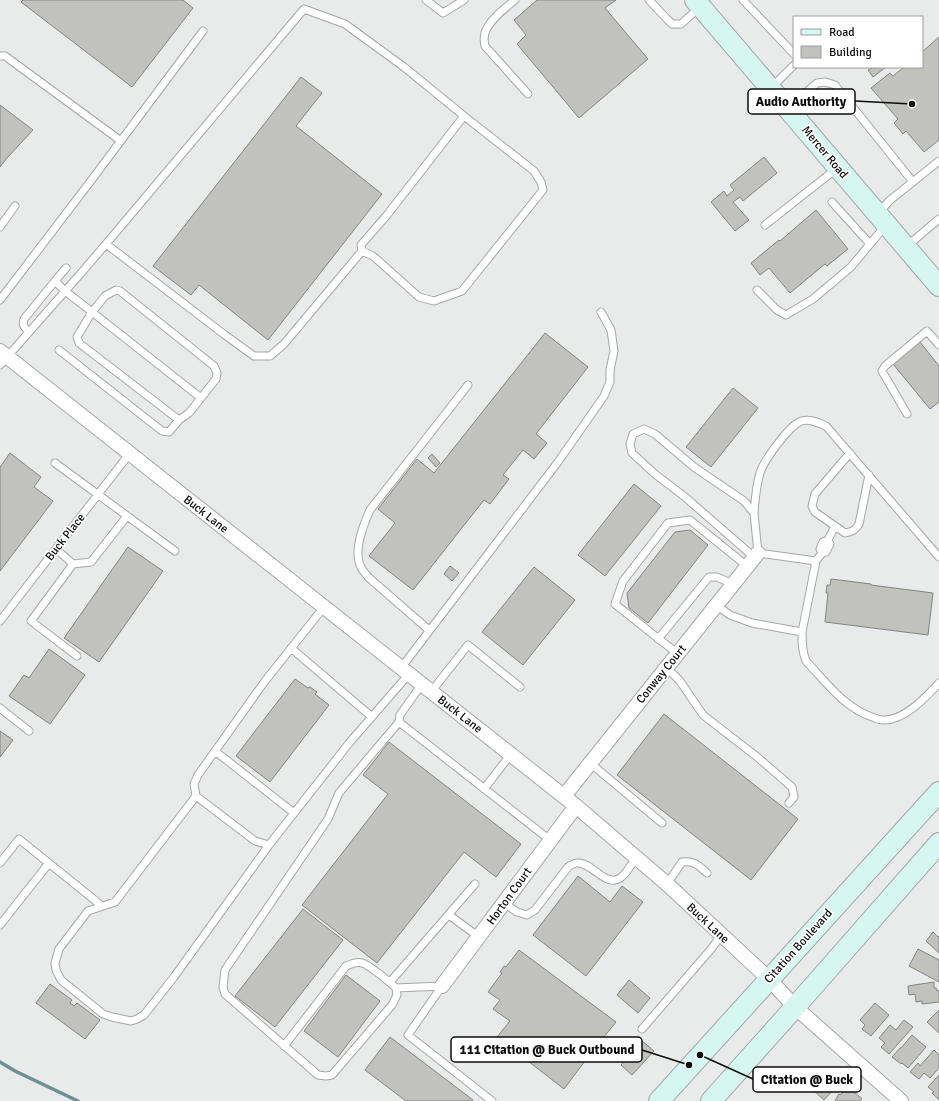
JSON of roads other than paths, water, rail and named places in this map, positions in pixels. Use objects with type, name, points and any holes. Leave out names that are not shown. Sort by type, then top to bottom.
[{"type":"main road","name":"Mercer Road","points":[[698,3],[939,286]]},
{"type":"main road","name":"Citation Boulevard","points":[[659,1101],[939,792]]},
{"type":"main road","points":[[710,1101],[939,843]]},
{"type":"street","name":"Buck Lane","points":[[2,357],[130,453],[564,796],[667,884],[769,979],[795,1007],[901,1101]]},
{"type":"street","name":"Conway Court","points":[[564,796],[753,559]]},
{"type":"street","name":"Horton Court","points":[[442,986],[576,806]]},
{"type":"lane","points":[[426,0],[443,13],[464,0]]},
{"type":"lane","points":[[515,0],[487,27],[484,35],[485,46],[528,94]]},
{"type":"lane","points":[[650,0],[672,24],[681,24],[698,3]]},
{"type":"lane","points":[[743,0],[793,53]]},
{"type":"lane","points":[[2,357],[29,332],[106,244],[304,9],[345,24],[404,66],[534,171],[541,182],[543,190],[462,291],[434,301],[419,297],[373,256],[362,251]]},
{"type":"lane","points":[[0,300],[204,31]]},
{"type":"lane","points":[[0,56],[5,56],[120,142]]},
{"type":"lane","points":[[770,88],[793,66]]},
{"type":"lane","points":[[788,108],[817,83],[825,82],[835,85],[913,182]]},
{"type":"lane","points":[[106,244],[254,356],[270,356],[284,344],[362,251],[361,245],[387,215],[464,116]]},
{"type":"lane","points":[[756,290],[777,310],[786,315],[813,299],[850,268],[869,243],[882,219],[888,201],[939,161]]},
{"type":"lane","points":[[765,225],[838,168]]},
{"type":"lane","points":[[832,202],[869,243]]},
{"type":"lane","points":[[0,227],[15,206]]},
{"type":"lane","points":[[906,247],[939,219]]},
{"type":"lane","points":[[29,332],[24,326],[24,318],[66,268]]},
{"type":"lane","points":[[55,281],[65,291],[201,398]]},
{"type":"lane","points":[[59,350],[162,431],[169,432],[179,420],[190,413],[216,379],[217,373],[214,366],[120,291],[116,290],[105,296],[92,312],[77,337],[79,343],[179,420]]},
{"type":"lane","points":[[196,796],[115,902],[88,911],[59,949],[56,970],[61,980],[103,1014],[112,1018],[131,1021],[144,1015],[174,977],[269,845],[350,742],[372,717],[405,671],[429,630],[558,462],[604,396],[610,382],[610,370],[614,351],[611,330],[601,312]]},
{"type":"lane","points":[[907,414],[882,371],[885,366],[927,331],[939,345]]},
{"type":"lane","points":[[429,630],[368,577],[362,569],[358,557],[359,544],[364,524],[370,510],[468,385]]},
{"type":"lane","points":[[753,559],[754,513],[760,473],[769,456],[788,432],[800,422],[812,420],[826,426],[939,557]]},
{"type":"lane","points":[[753,559],[685,497],[655,474],[632,453],[630,444],[634,434],[644,429],[655,434],[694,467],[744,501],[754,513]]},
{"type":"lane","name":"Buck Place","points":[[0,621],[130,453]]},
{"type":"lane","points":[[850,453],[815,494],[812,501],[812,506],[815,512],[845,532],[852,532],[859,524],[869,475]]},
{"type":"lane","points":[[55,463],[175,551]]},
{"type":"lane","points":[[77,656],[31,621],[73,564],[91,562],[127,516]]},
{"type":"lane","points":[[678,653],[658,639],[615,604],[623,581],[668,523],[690,520],[753,559],[816,561]]},
{"type":"lane","points":[[835,526],[828,540],[830,544],[826,552],[822,553],[816,561],[802,632],[802,646],[806,661],[849,705],[870,716],[883,720],[894,718],[908,711],[928,695],[939,683]]},
{"type":"lane","points":[[56,549],[73,564]]},
{"type":"lane","points":[[658,639],[709,577],[717,577],[733,584]]},
{"type":"lane","points":[[716,605],[730,615],[752,623],[802,632]]},
{"type":"lane","points":[[269,845],[255,841],[196,796],[194,784],[198,775],[265,681],[324,607]]},
{"type":"lane","points":[[284,1046],[346,966],[355,962],[363,963],[393,985],[397,996],[392,1005],[332,1075],[326,1076],[318,1075],[284,1046],[225,994],[223,987],[225,970],[328,819],[339,793],[398,722],[400,715],[468,645],[520,687]]},
{"type":"lane","points":[[291,648],[372,717]]},
{"type":"lane","points":[[666,667],[680,681],[702,715],[756,756],[792,787],[794,797],[789,803]]},
{"type":"lane","points":[[0,708],[29,731]]},
{"type":"lane","points":[[398,722],[550,840]]},
{"type":"lane","points":[[215,751],[294,813]]},
{"type":"lane","points":[[484,788],[511,754]]},
{"type":"lane","points":[[590,763],[662,823]]},
{"type":"lane","points":[[0,863],[20,839],[102,906]]},
{"type":"lane","points":[[504,903],[517,912],[527,915],[535,910],[568,867],[575,863],[579,862],[585,864],[608,879],[616,880],[621,878],[636,858]]},
{"type":"lane","points":[[667,884],[682,862],[690,861],[707,872]]},
{"type":"lane","points":[[0,925],[49,863]]},
{"type":"lane","points":[[393,985],[475,884]]},
{"type":"lane","points":[[449,915],[479,936]]},
{"type":"lane","points":[[642,1029],[712,948],[721,935]]},
{"type":"lane","points":[[393,985],[442,986]]},
{"type":"lane","points":[[442,986],[408,1034],[492,1101]]},
{"type":"waterway","points":[[0,1062],[15,1071],[78,1101]]},
{"type":"place","name":"Audio Authority","points":[[912,104]]},
{"type":"place","name":"Citation @ Buck","points":[[700,1055]]},
{"type":"place","name":"111 Citation @ Buck Outbound","points":[[689,1065]]}]
